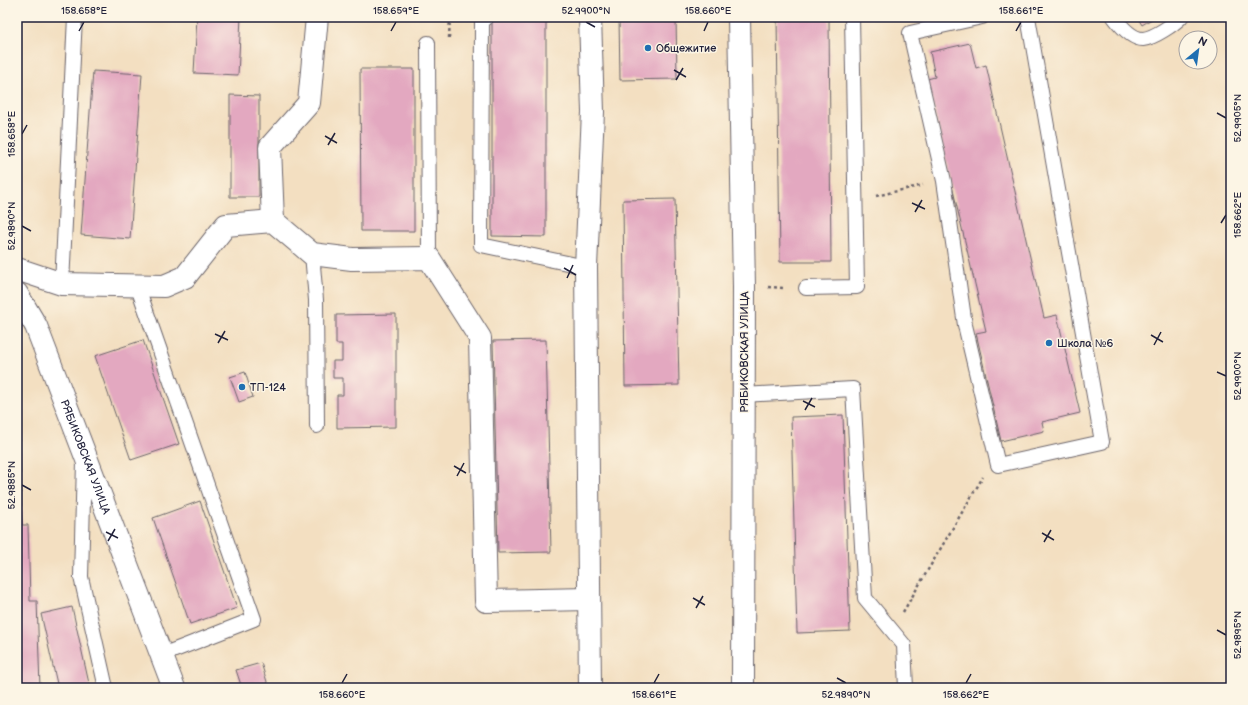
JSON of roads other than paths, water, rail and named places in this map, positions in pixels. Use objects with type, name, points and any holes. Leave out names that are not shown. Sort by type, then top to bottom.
[{"type":"street","points":[[273,221],[270,147],[309,103],[317,17]]},
{"type":"street","points":[[590,17],[593,112],[586,267],[590,688]]},
{"type":"street","name":"РЯБИКОВСКАЯ УЛИЦА","points":[[739,17],[744,287],[743,688]]},
{"type":"street","points":[[17,269],[62,284],[164,286],[185,276],[226,225],[273,221],[312,254],[352,259],[429,258],[480,338],[486,601],[589,599]]},
{"type":"street","name":"РЯБИКОВСКАЯ УЛИЦА","points":[[17,294],[36,326],[174,688]]},
{"type":"lane","points":[[62,284],[75,17]]},
{"type":"lane","points":[[487,17],[482,22],[481,245],[586,267]]},
{"type":"lane","points":[[806,288],[857,287],[852,17]]},
{"type":"lane","points":[[982,17],[910,34],[944,181],[965,325],[998,465],[1102,442],[1028,17]]},
{"type":"lane","points":[[1114,17],[1119,24],[1134,37],[1144,39],[1159,33],[1181,17]]},
{"type":"lane","points":[[428,43],[429,258]]},
{"type":"lane","points":[[312,254],[316,300],[317,426]]},
{"type":"lane","points":[[137,285],[254,619],[162,655]]},
{"type":"lane","points":[[743,395],[853,389],[865,598],[904,645],[906,688]]},
{"type":"lane","points":[[84,452],[81,577],[106,688]]},
{"type":"place","name":"Общежитие","points":[[648,48]]},
{"type":"place","name":"Школа №6","points":[[1049,343]]},
{"type":"place","name":"ТП-124","points":[[242,387]]}]
